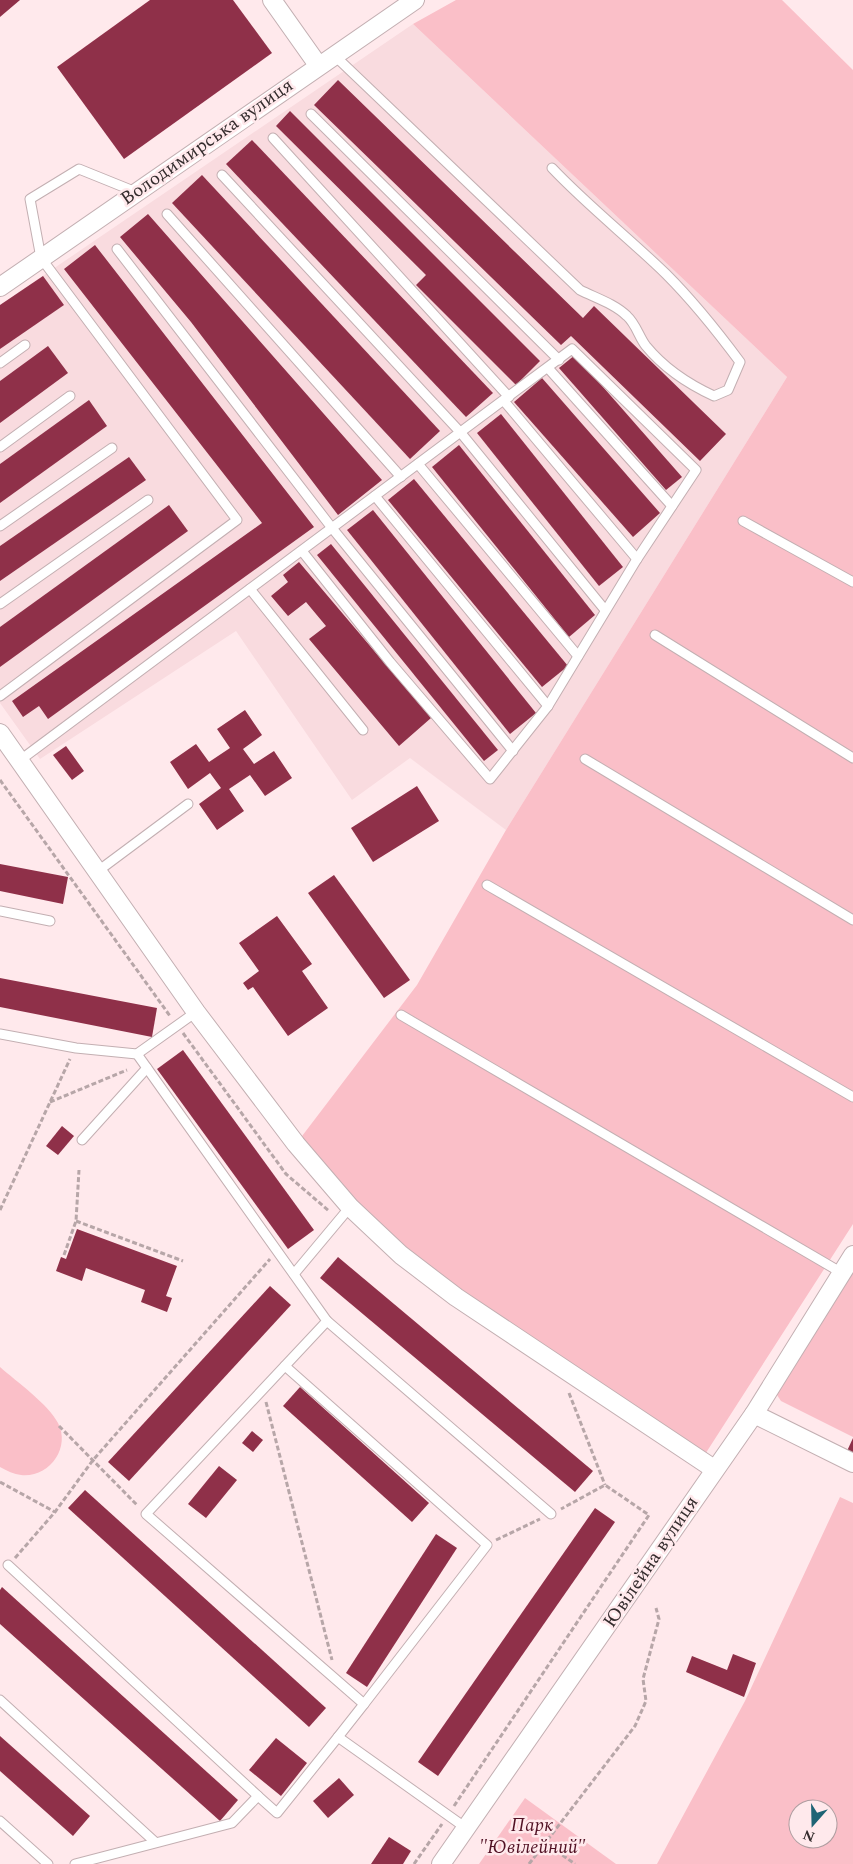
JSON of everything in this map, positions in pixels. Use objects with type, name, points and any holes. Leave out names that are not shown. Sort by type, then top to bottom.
[{"type":"street","points":[[272,0],[318,65]]},
{"type":"street","name":"Володимирська вулиця","points":[[0,287],[318,65],[415,0]]},
{"type":"street","points":[[0,733],[196,1012],[296,1144],[350,1207],[401,1255],[456,1297],[714,1469]]},
{"type":"street","name":"Ювілейна вулиця","points":[[441,1864],[550,1711],[714,1469],[754,1414],[853,1255]]},
{"type":"street","points":[[754,1414],[853,1463]]},
{"type":"lane","points":[[334,54],[580,290],[628,317],[646,346],[671,371],[714,396],[728,390],[740,362],[708,318],[666,274],[576,193],[552,168]]},
{"type":"lane","points":[[311,114],[559,360]]},
{"type":"lane","points":[[273,138],[507,399],[637,559]]},
{"type":"lane","points":[[0,696],[237,520],[41,258],[30,199],[79,169],[136,192]]},
{"type":"lane","points":[[222,175],[461,432],[605,610]]},
{"type":"lane","points":[[167,214],[401,477]]},
{"type":"lane","points":[[117,249],[332,528],[513,751]]},
{"type":"lane","points":[[0,363],[25,345]]},
{"type":"lane","points":[[19,761],[572,349],[696,470],[605,610],[548,706],[490,779],[390,662],[302,551]]},
{"type":"lane","points":[[548,368],[672,506]]},
{"type":"lane","points":[[0,447],[70,396]]},
{"type":"lane","points":[[0,526],[112,448]]},
{"type":"lane","points":[[418,464],[578,656]]},
{"type":"lane","points":[[375,496],[548,706]]},
{"type":"lane","points":[[0,604],[148,500]]},
{"type":"lane","points":[[743,521],[853,582]]},
{"type":"lane","points":[[250,589],[363,730]]},
{"type":"lane","points":[[655,635],[853,758]]},
{"type":"lane","points":[[585,759],[853,920]]},
{"type":"lane","points":[[98,871],[188,804]]},
{"type":"lane","points":[[487,885],[853,1097]]},
{"type":"lane","points":[[0,911],[50,921]]},
{"type":"lane","points":[[0,1034],[76,1048],[137,1054],[196,1012]]},
{"type":"lane","points":[[401,1015],[842,1272]]},
{"type":"lane","points":[[137,1054],[327,1321],[551,1514]]},
{"type":"lane","points":[[82,1140],[146,1066]]},
{"type":"lane","points":[[294,1274],[350,1207]]},
{"type":"lane","points":[[327,1321],[146,1514],[364,1704]]},
{"type":"lane","points":[[8,1565],[277,1813],[364,1704],[486,1545],[285,1366]]},
{"type":"lane","points":[[0,1700],[155,1842]]},
{"type":"lane","points":[[338,1737],[466,1828]]},
{"type":"lane","points":[[75,1864],[232,1823],[258,1796]]},
{"type":"lane","points":[[0,1821],[48,1864]]},
{"type":"path","points":[[0,1211],[76,1048]]},
{"type":"path","points":[[50,1102],[146,1066]]},
{"type":"path","points":[[64,1255],[76,1221],[79,1170]]},
{"type":"path","points":[[76,1221],[183,1261]]},
{"type":"path","points":[[8,1565],[55,1512],[93,1460],[278,1251]]},
{"type":"path","points":[[270,1396],[266,1403],[337,1680]]},
{"type":"path","points":[[59,1426],[146,1514]]},
{"type":"path","points":[[0,1482],[55,1512]]},
{"type":"path","points":[[414,1864],[649,1515],[606,1485],[486,1545]]},
{"type":"path","points":[[529,1864],[544,1842],[635,1726],[646,1701],[643,1679],[659,1619],[656,1608]]},
{"type":"path","points":[[544,1842],[575,1864]]},
{"type":"shaded area","points":[[413,24],[787,377],[506,830],[410,758],[352,800],[236,631],[40,759],[0,703],[0,305]]},
{"type":"green space","points":[[456,0],[782,0],[853,70],[853,1224],[702,1459],[456,1297],[296,1144],[417,985],[506,830],[787,377],[413,24]]},
{"type":"green space","points":[[853,1267],[853,1437],[781,1401],[775,1392]]},
{"type":"green space","points":[[0,1367],[47,1408],[58,1423],[61,1433],[62,1442],[55,1460],[40,1472],[31,1475],[21,1475],[0,1467]]},
{"type":"green space","points":[[840,1497],[853,1503],[853,1864],[657,1864],[745,1701]]},
{"type":"green space","name":"Парк \"Ювілейний\"","points":[[525,1798],[616,1864],[479,1864]]},
{"type":"building","points":[[0,0],[20,0],[0,17]]},
{"type":"building","points":[[150,0],[233,0],[272,53],[124,159],[57,67]]},
{"type":"building","points":[[338,80],[583,318],[594,306],[726,434],[700,461],[571,336],[561,345],[314,105]]},
{"type":"building","points":[[290,111],[540,361],[516,385],[416,285],[426,275],[276,126]]},
{"type":"building","points":[[252,140],[493,393],[466,417],[226,164]]},
{"type":"building","points":[[202,175],[440,431],[410,459],[172,203]]},
{"type":"building","points":[[148,214],[382,480],[338,515],[191,322],[120,237]]},
{"type":"building","points":[[95,245],[314,527],[48,719],[39,706],[23,717],[12,701],[262,523],[64,269]]},
{"type":"building","points":[[43,276],[64,305],[0,349],[0,305]]},
{"type":"building","points":[[48,346],[68,373],[0,423],[0,381]]},
{"type":"building","points":[[575,355],[682,477],[666,490],[559,368]]},
{"type":"building","points":[[542,378],[660,513],[633,537],[514,402]]},
{"type":"building","points":[[89,400],[107,426],[0,503],[0,464]]},
{"type":"building","points":[[501,414],[623,567],[599,586],[477,433]]},
{"type":"building","points":[[459,445],[595,615],[569,637],[432,467]]},
{"type":"building","points":[[129,457],[146,480],[0,581],[0,546]]},
{"type":"building","points":[[414,479],[568,666],[542,687],[388,500]]},
{"type":"building","points":[[169,505],[188,531],[0,667],[0,627]]},
{"type":"building","points":[[373,510],[536,713],[510,734],[347,530]]},
{"type":"building","points":[[331,544],[498,750],[484,761],[317,555]]},
{"type":"building","points":[[299,562],[431,718],[399,746],[309,639],[326,626],[306,602],[288,616],[271,596],[288,582],[283,575]]},
{"type":"building","points":[[245,710],[262,735],[243,749],[254,764],[274,751],[292,778],[265,796],[250,775],[229,789],[244,811],[217,830],[199,804],[221,788],[210,773],[188,789],[170,762],[196,744],[209,762],[230,748],[217,729]]},
{"type":"building","points":[[66,746],[84,771],[72,780],[53,755]]},
{"type":"building","points":[[417,786],[439,821],[373,862],[351,828]]},
{"type":"building","points":[[0,864],[68,877],[63,904],[0,891]]},
{"type":"building","points":[[334,875],[410,980],[384,998],[308,893]]},
{"type":"building","points":[[277,916],[312,964],[302,971],[328,1008],[288,1036],[253,987],[248,990],[243,983],[259,971],[239,943]]},
{"type":"building","points":[[0,978],[157,1008],[152,1037],[0,1007]]},
{"type":"building","points":[[183,1050],[314,1230],[288,1249],[157,1069]]},
{"type":"building","points":[[62,1126],[74,1136],[58,1155],[46,1146]]},
{"type":"building","points":[[77,1229],[177,1266],[166,1296],[172,1298],[167,1312],[141,1302],[145,1290],[86,1268],[82,1281],[56,1271],[61,1257],[66,1259]]},
{"type":"building","points":[[338,1257],[593,1471],[575,1492],[320,1278]]},
{"type":"building","points":[[270,1286],[291,1305],[129,1481],[108,1462]]},
{"type":"building","points":[[300,1387],[429,1503],[412,1522],[283,1406]]},
{"type":"building","points":[[252,1431],[263,1440],[253,1452],[242,1443]]},
{"type":"building","points":[[853,1438],[853,1454],[847,1451]]},
{"type":"building","points":[[219,1466],[237,1480],[206,1518],[188,1504]]},
{"type":"building","points":[[85,1490],[326,1708],[309,1727],[68,1508]]},
{"type":"building","points":[[595,1508],[615,1522],[438,1776],[418,1762]]},
{"type":"building","points":[[436,1534],[457,1548],[367,1687],[346,1673]]},
{"type":"building","points":[[2,1587],[238,1800],[220,1821],[0,1624],[0,1590]]},
{"type":"building","points":[[733,1654],[756,1663],[744,1697],[686,1672],[692,1656],[727,1670]]},
{"type":"building","points":[[0,1736],[90,1816],[73,1836],[0,1771]]},
{"type":"building","points":[[276,1738],[307,1763],[281,1796],[249,1770]]},
{"type":"building","points":[[339,1778],[354,1795],[328,1818],[313,1801]]},
{"type":"building","points":[[389,1837],[411,1851],[403,1864],[371,1864]]}]
